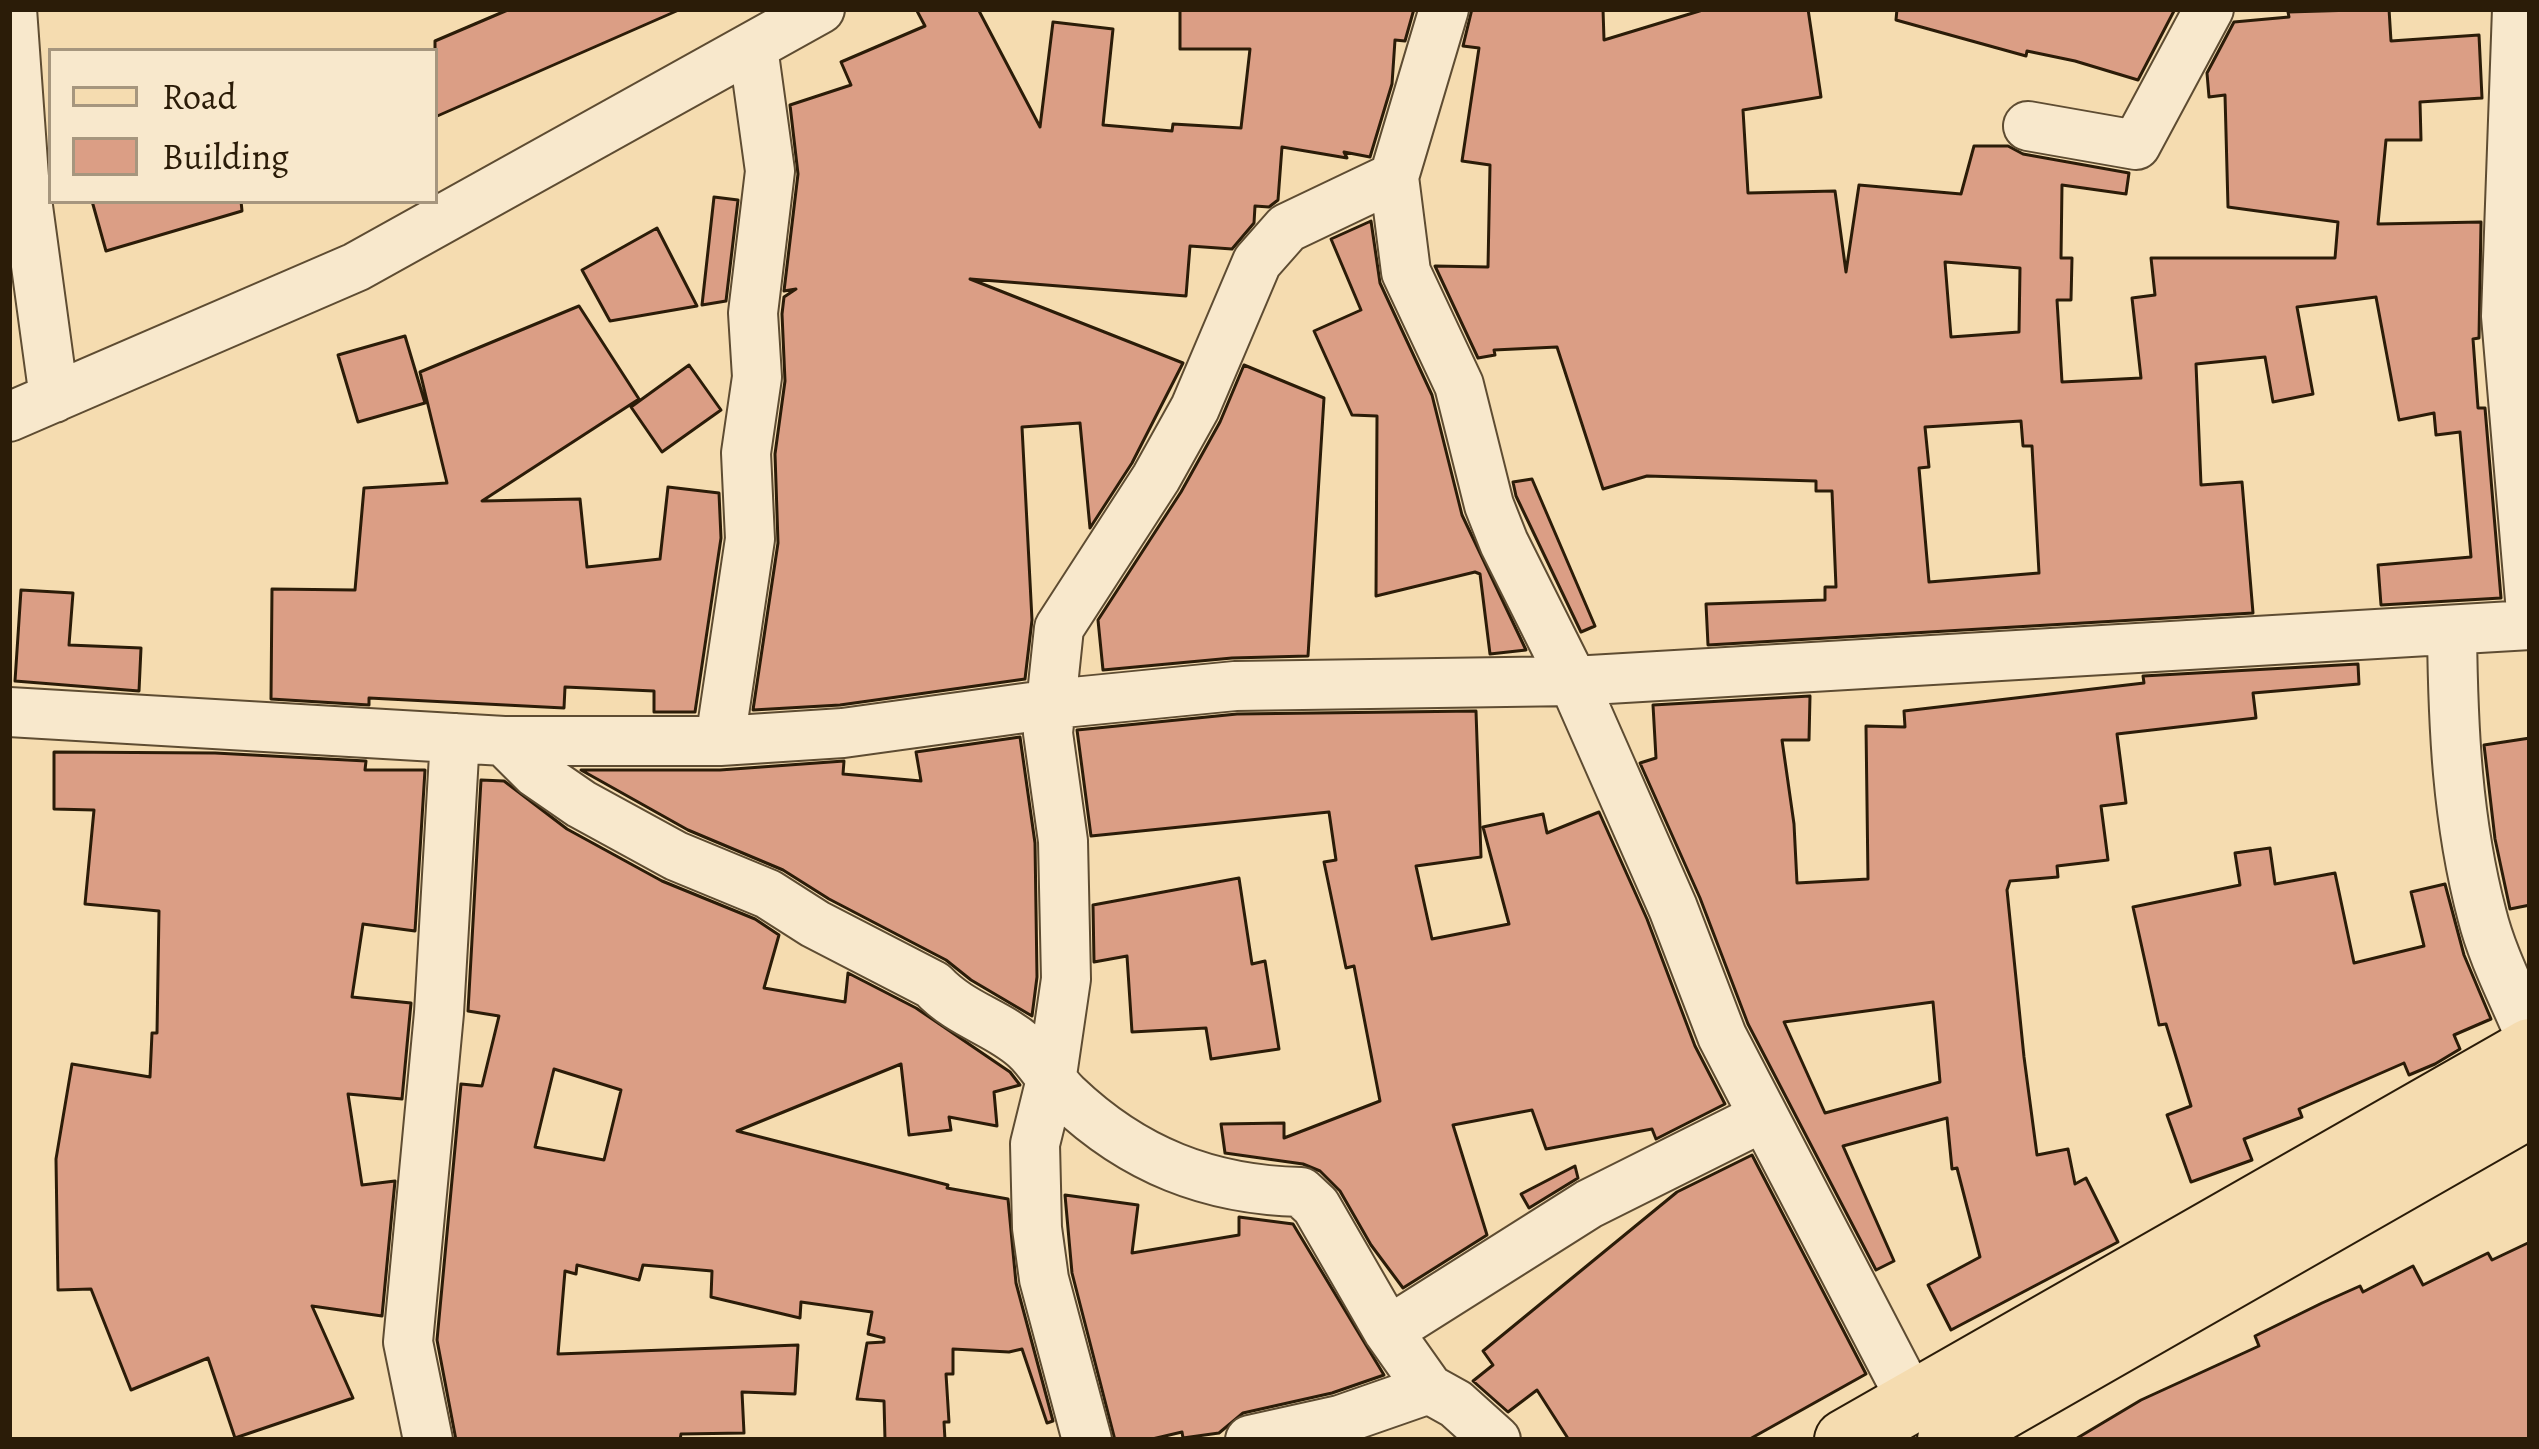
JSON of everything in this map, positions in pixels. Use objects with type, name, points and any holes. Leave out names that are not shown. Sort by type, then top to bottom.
[{"type":"main road","points":[[1930,1420],[2530,1048]]},
{"type":"main road","points":[[1845,1440],[1930,1420],[2530,1107]]},
{"type":"street","points":[[12,9],[25,177],[54,398]]},
{"type":"street","points":[[9,417],[356,267],[820,9]]},
{"type":"street","points":[[1444,9],[1394,178],[1406,272],[1459,385],[1489,505],[1673,908],[1722,1036],[1930,1420]]},
{"type":"street","points":[[2517,9],[2506,316],[2530,600]]},
{"type":"street","points":[[2028,126],[2136,145],[2221,11]]},
{"type":"street","points":[[720,741],[750,539],[746,453],[757,377],[753,313],[770,171],[753,47]]},
{"type":"street","points":[[1088,1440],[1044,1279],[1037,1228],[1035,1144],[1052,1075],[1066,980],[1063,841],[1048,733],[1059,628],[1156,478],[1195,408],[1257,262],[1287,227],[1394,178]]},
{"type":"street","points":[[9,712],[504,742],[720,741],[842,733],[1053,704],[1235,686],[1573,682],[2530,625]]},
{"type":"street","points":[[2452,630],[2460,808],[2482,919],[2530,1036]]},
{"type":"street","points":[[428,1440],[408,1342],[439,1012],[455,738]]},
{"type":"street","points":[[504,742],[536,773],[581,804],[676,856],[769,894],[814,924],[933,985],[964,1011],[1022,1043],[1062,1093],[1120,1139],[1165,1166],[1210,1182],[1300,1192],[1316,1206],[1388,1331],[1429,1389],[1456,1404],[1496,1440]]},
{"type":"street","points":[[1388,1331],[1589,1204],[1762,1117]]},
{"type":"street","points":[[1250,1440],[1340,1420],[1429,1389]]},
{"type":"building","points":[[510,9],[681,9],[438,116],[435,41]]},
{"type":"building","points":[[916,9],[978,9],[1040,127],[1053,22],[1113,29],[1103,125],[1172,131],[1173,124],[1241,128],[1250,49],[1180,49],[1180,9],[1414,9],[1405,41],[1395,40],[1392,84],[1370,157],[1282,147],[1278,200],[1269,207],[1255,206],[1254,223],[1232,249],[1190,246],[1186,296],[970,279],[1183,363],[1132,463],[1090,528],[1080,423],[1022,427],[1032,620],[1025,679],[840,705],[753,710],[778,543],[775,454],[785,381],[782,314],[784,297],[796,289],[784,291],[798,174],[790,105],[851,85],[841,62],[925,26]]},
{"type":"building","points":[[1472,9],[1603,9],[1604,40],[1706,9],[1808,9],[1821,97],[1743,110],[1748,193],[1835,191],[1846,272],[1859,185],[1961,194],[1974,146],[2008,146],[2023,154],[2129,173],[2126,194],[2062,185],[2061,258],[2072,258],[2071,300],[2057,300],[2062,382],[2141,378],[2132,298],[2155,295],[2151,258],[2335,258],[2338,222],[2228,207],[2225,95],[2209,97],[2207,73],[2234,22],[2289,17],[2288,12],[2389,9],[2391,41],[2479,35],[2482,98],[2420,102],[2421,140],[2386,140],[2378,224],[2481,222],[2479,338],[2473,339],[2478,408],[2485,408],[2501,598],[2381,605],[2378,565],[2471,557],[2460,432],[2436,435],[2434,413],[2399,420],[2376,297],[2297,307],[2313,394],[2273,402],[2265,357],[2196,364],[2201,485],[2242,482],[2253,613],[1708,645],[1706,604],[1825,600],[1825,587],[1836,587],[1832,491],[1816,491],[1816,481],[1647,476],[1603,489],[1557,347],[1494,350],[1495,355],[1478,358],[1435,266],[1488,267],[1490,165],[1462,161],[1479,48],[1463,46]],"holes":[[[1945,262],[2020,268],[2019,332],[1951,337]],[[2021,421],[2023,446],[2032,446],[2039,573],[1929,582],[1919,468],[1929,467],[1925,427]]]},
{"type":"building","points":[[1897,9],[2175,9],[2138,80],[2075,61],[2027,51],[2026,56],[1896,20]]},
{"type":"building","points":[[714,197],[738,200],[726,301],[702,305]]},
{"type":"building","points":[[93,204],[241,204],[242,211],[106,251]]},
{"type":"building","points":[[1371,221],[1380,283],[1432,395],[1462,515],[1526,650],[1490,654],[1480,574],[1475,572],[1376,596],[1377,416],[1352,415],[1314,331],[1361,310],[1331,239]]},
{"type":"building","points":[[657,228],[697,306],[610,321],[582,270]]},
{"type":"building","points":[[579,306],[639,399],[482,501],[580,499],[587,567],[660,559],[668,487],[719,493],[721,538],[695,712],[654,712],[654,691],[565,687],[564,708],[369,698],[369,705],[271,699],[272,589],[355,590],[364,488],[447,483],[420,372]]},
{"type":"building","points":[[405,336],[425,403],[358,422],[338,355]]},
{"type":"building","points":[[689,365],[721,410],[662,452],[631,407]]},
{"type":"building","points":[[1244,365],[1324,398],[1308,656],[1103,670],[1098,620],[1181,492],[1220,422]]},
{"type":"building","points":[[1532,479],[1595,626],[1581,632],[1516,496],[1513,482]]},
{"type":"building","points":[[21,590],[73,593],[69,645],[141,648],[139,691],[15,681]]},
{"type":"building","points":[[2358,664],[2359,684],[2253,693],[2256,718],[2117,734],[2126,803],[2101,806],[2108,860],[2057,866],[2058,877],[2010,881],[2007,890],[2037,1155],[2068,1149],[2075,1184],[2086,1178],[2118,1242],[1951,1330],[1928,1285],[1980,1257],[1957,1168],[1952,1169],[1947,1118],[1843,1146],[1894,1261],[1876,1270],[1748,1024],[1700,898],[1640,763],[1656,758],[1653,705],[1810,696],[1809,740],[1782,740],[1797,883],[1868,879],[1866,726],[1905,727],[1904,711],[2144,683],[2143,676]],"holes":[[[1933,1002],[1940,1082],[1825,1113],[1784,1022]]]},
{"type":"building","points":[[1476,711],[1481,857],[1416,866],[1432,939],[1509,924],[1483,827],[1543,814],[1547,833],[1599,812],[1647,919],[1695,1046],[1725,1104],[1656,1139],[1652,1129],[1546,1149],[1532,1110],[1453,1125],[1487,1235],[1403,1288],[1340,1191],[1320,1171],[1303,1164],[1225,1153],[1221,1124],[1284,1123],[1284,1138],[1380,1101],[1354,966],[1346,968],[1324,862],[1336,860],[1329,812],[1091,836],[1077,730],[1237,714]]},
{"type":"building","points":[[1020,737],[1035,843],[1037,977],[1032,1016],[946,960],[783,870],[688,830],[581,770],[720,770],[844,761],[843,774],[921,781],[916,752]]},
{"type":"building","points":[[2530,738],[2530,905],[2510,909],[2495,839],[2484,745]]},
{"type":"building","points":[[54,752],[215,753],[366,761],[365,770],[425,770],[415,931],[363,924],[352,997],[411,1003],[402,1099],[348,1094],[362,1185],[395,1181],[382,1316],[312,1306],[353,1398],[235,1438],[208,1358],[131,1390],[91,1289],[58,1290],[56,1159],[72,1064],[150,1077],[152,1033],[157,1033],[159,911],[85,904],[94,810],[54,809]]},
{"type":"building","points":[[481,780],[504,781],[567,829],[662,881],[755,919],[779,935],[764,988],[845,1002],[848,973],[916,1008],[1010,1072],[1020,1085],[994,1092],[997,1126],[949,1117],[951,1130],[909,1135],[901,1064],[737,1131],[947,1188],[1008,1199],[1016,1283],[1053,1421],[1047,1423],[1022,1349],[953,1349],[953,1374],[946,1374],[949,1422],[944,1422],[945,1440],[885,1440],[884,1401],[857,1399],[867,1343],[884,1342],[868,1334],[872,1312],[801,1302],[800,1318],[711,1297],[712,1271],[643,1265],[639,1280],[577,1265],[576,1274],[565,1271],[558,1354],[798,1345],[795,1394],[742,1392],[744,1433],[681,1434],[680,1440],[456,1440],[437,1340],[461,1084],[482,1086],[499,1016],[468,1011]],"holes":[[[554,1069],[621,1090],[604,1160],[535,1147]]]},
{"type":"building","points":[[2270,848],[2275,884],[2335,873],[2354,963],[2424,946],[2411,892],[2445,884],[2464,955],[2491,1019],[2454,1035],[2460,1049],[2435,1064],[2409,1075],[2404,1063],[2299,1109],[2302,1117],[2244,1139],[2252,1160],[2191,1182],[2167,1115],[2191,1106],[2166,1024],[2159,1025],[2133,907],[2240,885],[2235,853]]},
{"type":"building","points":[[1239,878],[1252,964],[1265,961],[1279,1049],[1211,1059],[1206,1028],[1132,1032],[1127,956],[1094,962],[1093,905]]},
{"type":"building","points":[[1752,1155],[1866,1374],[1748,1440],[1569,1440],[1537,1390],[1508,1412],[1473,1381],[1493,1365],[1483,1351],[1677,1192]]},
{"type":"building","points":[[1575,1166],[1578,1178],[1529,1208],[1521,1194]]},
{"type":"building","points":[[1065,1195],[1138,1205],[1132,1253],[1239,1235],[1239,1217],[1293,1224],[1384,1375],[1332,1393],[1243,1413],[1219,1433],[1115,1440],[1072,1273]]},
{"type":"building","points":[[2530,1242],[2530,1440],[2074,1440],[2141,1400],[2259,1346],[2255,1336],[2360,1286],[2363,1292],[2413,1266],[2423,1285],[2488,1253],[2492,1260]]}]
